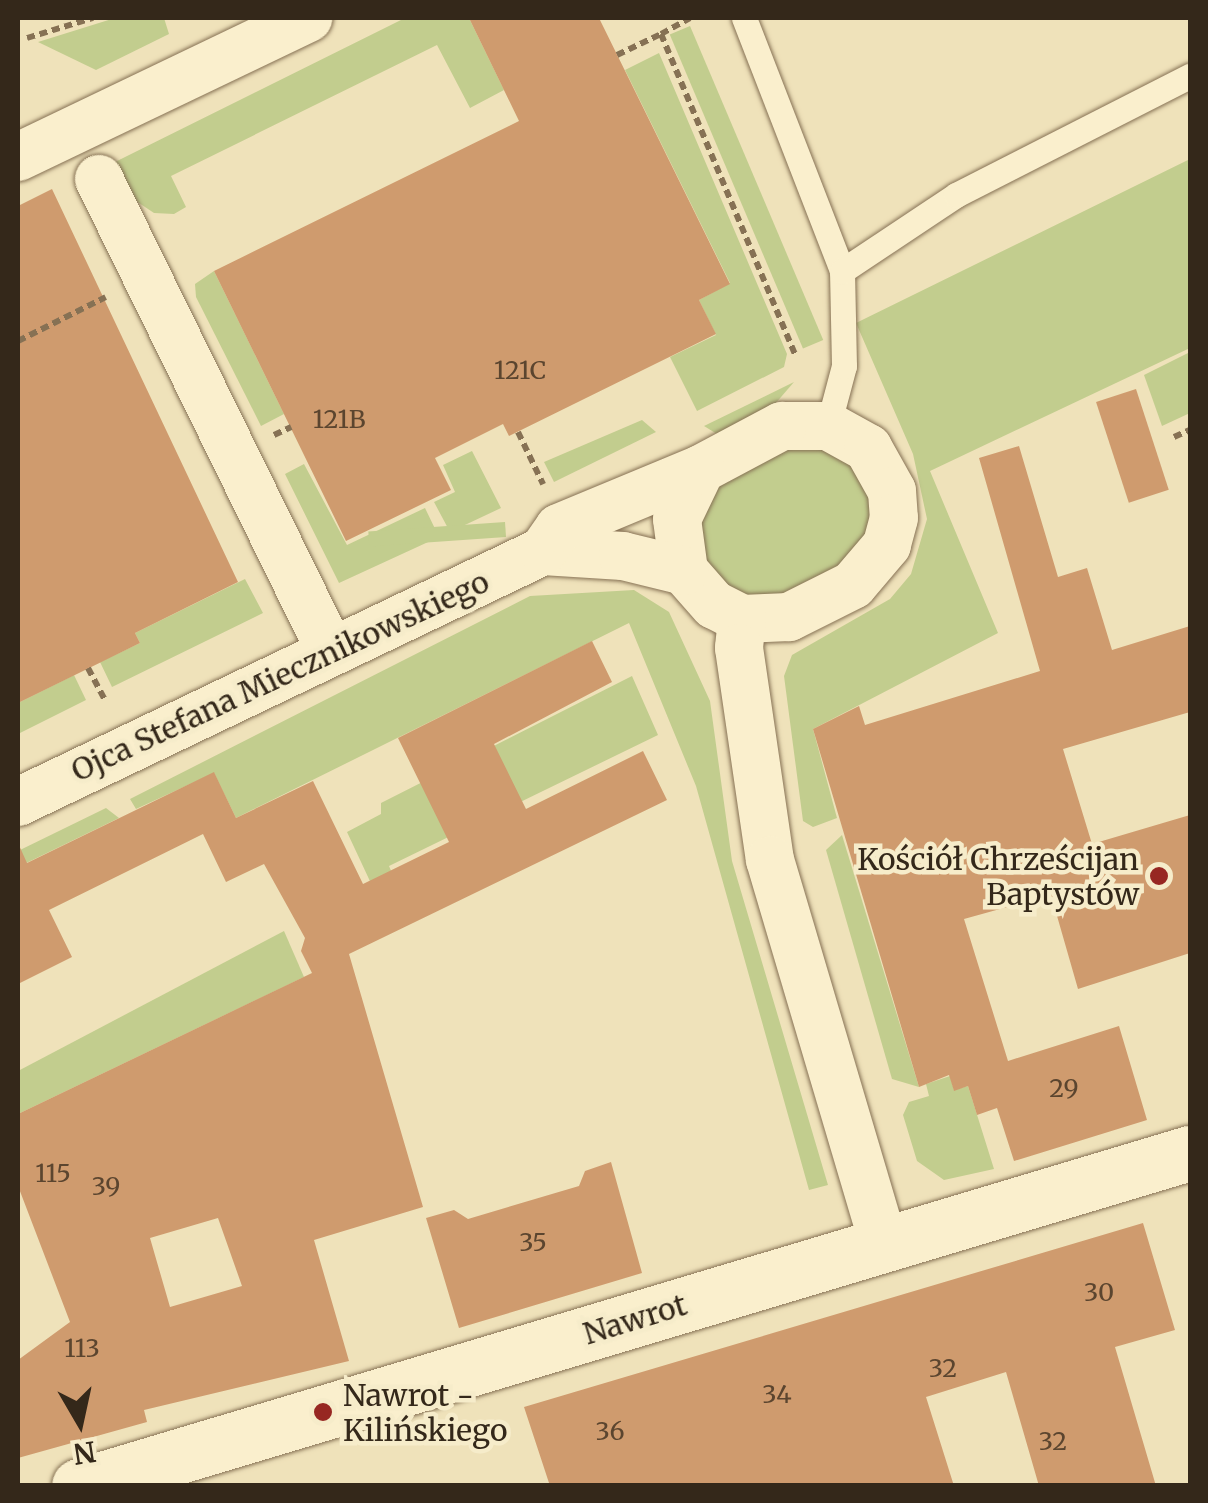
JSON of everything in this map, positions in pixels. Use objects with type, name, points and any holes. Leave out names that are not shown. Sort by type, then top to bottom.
[{"type":"street","points":[[21,145],[308,18]]},
{"type":"street","points":[[100,178],[329,648]]},
{"type":"street","points":[[782,426],[828,426],[850,434],[882,466],[892,491],[888,545],[853,585],[789,617],[742,619],[714,605],[684,571],[676,519],[701,469],[782,426]]},
{"type":"street","name":"Ojca Stefana Miecznikowskiego","points":[[543,551],[559,528],[701,469]]},
{"type":"street","name":"Ojca Stefana Miecznikowskiego","points":[[18,802],[329,648],[543,551],[623,556],[684,571]]},
{"type":"street","points":[[742,619],[741,663],[770,860],[884,1245]]},
{"type":"street","name":"Nawrot","points":[[79,1486],[1190,1152]]},
{"type":"lane","points":[[744,18],[842,271],[842,393],[828,426]]},
{"type":"lane","points":[[842,271],[956,196],[1190,76]]},
{"type":"path","points":[[27,38],[94,18]]},
{"type":"path","points":[[618,55],[690,18]]},
{"type":"path","points":[[660,34],[796,356]]},
{"type":"path","points":[[18,341],[148,276]]},
{"type":"path","points":[[1174,438],[1190,430]]},
{"type":"path","points":[[518,432],[548,494]]},
{"type":"path","points":[[88,668],[106,702]]},
{"type":"green space","points":[[115,18],[164,18],[169,34],[96,70],[38,42]]},
{"type":"green space","points":[[405,18],[469,18],[504,90],[470,108],[437,45],[171,176],[186,207],[174,214],[154,213],[130,197],[113,163]]},
{"type":"green space","points":[[690,26],[823,340],[803,348],[670,35]]},
{"type":"green space","points":[[659,53],[787,354],[784,367],[697,411],[670,357],[716,335],[699,300],[730,283],[625,70]]},
{"type":"green space","points":[[1190,159],[1190,348],[930,471],[998,633],[813,729],[837,818],[813,827],[803,821],[784,676],[792,655],[890,599],[911,574],[927,519],[913,454],[856,323]]},
{"type":"green space","points":[[214,271],[284,414],[261,426],[196,297],[195,284]]},
{"type":"green space","points":[[1190,352],[1190,413],[1162,426],[1144,375]]},
{"type":"green space","points":[[794,382],[775,404],[717,434],[704,426]]},
{"type":"green space","points":[[642,420],[656,432],[554,482],[544,462]]},
{"type":"green space","points":[[788,446],[823,446],[853,463],[871,496],[868,537],[841,567],[783,596],[744,596],[712,574],[697,540],[703,504],[712,489]]},
{"type":"green space","points":[[472,451],[501,508],[450,532],[434,502],[455,492],[443,465]]},
{"type":"green space","points":[[304,464],[347,545],[425,508],[439,537],[339,583],[285,474]]},
{"type":"green space","points":[[505,522],[506,537],[369,547],[368,532]]},
{"type":"green space","points":[[245,579],[263,613],[112,687],[100,662],[140,643],[135,633]]},
{"type":"green space","points":[[634,590],[669,612],[710,701],[732,861],[828,1185],[809,1190],[696,786],[629,623],[236,818],[214,773],[136,809],[130,799],[530,596]]},
{"type":"green space","points":[[74,675],[86,700],[18,734],[18,703]]},
{"type":"green space","points":[[632,676],[658,735],[389,866],[410,916],[390,924],[347,832],[381,814],[381,803]]},
{"type":"green space","points":[[106,808],[119,818],[18,867],[18,851]]},
{"type":"green space","points":[[842,835],[919,1087],[892,1079],[826,850]]},
{"type":"green space","points":[[284,931],[304,977],[18,1114],[18,1071]]},
{"type":"green space","points":[[950,1076],[954,1090],[968,1086],[994,1169],[944,1180],[917,1161],[903,1115],[909,1102],[929,1096],[926,1084]]},
{"type":"building","points":[[469,18],[599,18],[730,284],[699,300],[716,334],[509,436],[503,424],[435,458],[451,490],[346,541],[214,271],[519,121]]},
{"type":"building","points":[[52,189],[238,582],[135,633],[140,643],[18,703],[18,206]]},
{"type":"building","points":[[1136,389],[1169,490],[1129,503],[1096,402]]},
{"type":"building","points":[[1019,446],[1058,577],[1087,568],[1112,650],[1190,626],[1190,712],[1063,749],[1092,844],[1190,815],[1190,953],[1078,989],[1051,895],[964,919],[1008,1061],[1119,1026],[1147,1120],[1014,1161],[997,1108],[977,1115],[968,1086],[954,1091],[949,1075],[919,1087],[813,729],[859,706],[865,725],[1040,671],[979,458]]},
{"type":"building","points":[[592,641],[612,682],[494,744],[526,809],[643,751],[667,800],[349,954],[423,1207],[314,1240],[349,1361],[144,1410],[147,1422],[18,1458],[18,1360],[70,1322],[18,1186],[18,1114],[312,973],[301,951],[305,938],[264,864],[226,882],[203,834],[49,910],[72,957],[18,984],[18,843],[27,863],[214,772],[236,818],[313,781],[363,884],[449,842],[398,738]],"holes":[[[218,1218],[242,1286],[170,1307],[150,1238]]]},
{"type":"building","points":[[611,1162],[642,1273],[459,1328],[426,1218],[454,1210],[468,1219],[579,1186],[585,1171]]},
{"type":"building","points":[[1143,1223],[1175,1330],[1115,1347],[1156,1486],[1039,1486],[1006,1372],[926,1397],[954,1486],[550,1486],[524,1407]]},
{"type":"place","name":"Kościół Chrześcijan Baptystów","points":[[1159,876]]},
{"type":"place","name":"Nawrot - Kilińskiego","points":[[323,1412]]}]
